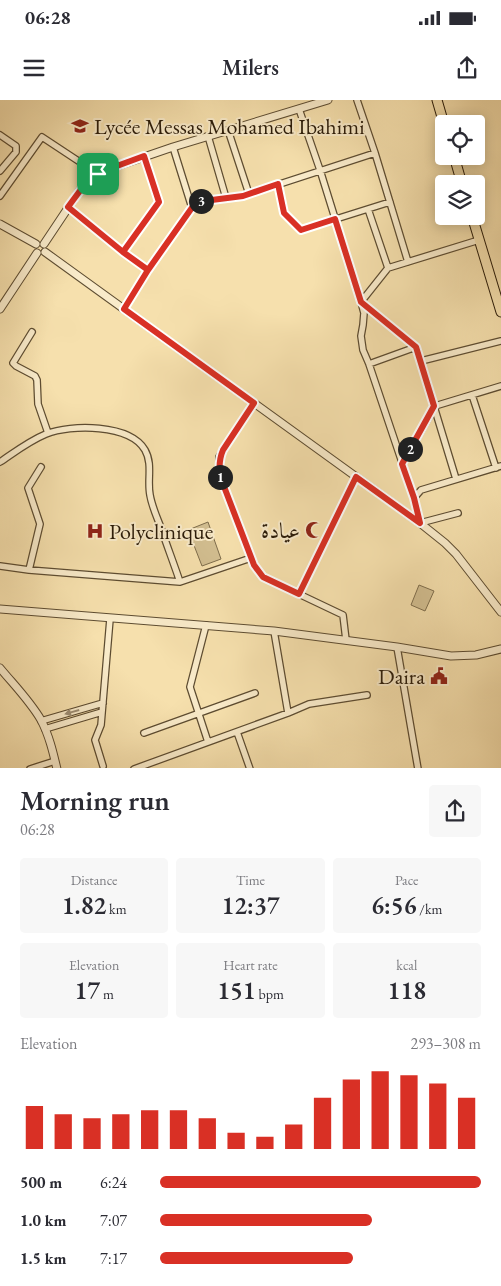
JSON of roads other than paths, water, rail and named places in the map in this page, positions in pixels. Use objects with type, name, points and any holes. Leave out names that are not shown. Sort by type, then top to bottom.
[{"type":"main road","points":[[437,100],[441,115]]},
{"type":"main road","points":[[475,225],[501,312]]},
{"type":"street","points":[[45,252],[44,244],[68,207],[85,184],[98,174],[144,156],[328,100]]},
{"type":"street","points":[[357,100],[408,262]]},
{"type":"street","points":[[299,109],[364,313],[364,325],[361,336],[363,350],[414,498],[420,523]]},
{"type":"street","points":[[228,130],[249,194]]},
{"type":"street","points":[[0,135],[16,146],[16,152],[0,171]]},
{"type":"street","points":[[208,136],[226,198]]},
{"type":"street","points":[[0,196],[42,137],[98,174]]},
{"type":"street","points":[[173,147],[192,208]]},
{"type":"street","points":[[124,309],[148,270],[196,202],[249,194],[375,153]]},
{"type":"street","points":[[123,252],[159,202],[144,156]]},
{"type":"street","points":[[278,184],[284,213],[301,230],[390,202]]},
{"type":"street","points":[[68,207],[148,270]]},
{"type":"street","points":[[368,209],[388,268]]},
{"type":"street","points":[[0,224],[36,244],[41,242],[44,244]]},
{"type":"street","points":[[361,302],[388,268],[479,240]]},
{"type":"street","points":[[0,309],[36,253],[34,249],[36,244]]},
{"type":"street","points":[[36,253],[41,255],[45,252]]},
{"type":"street","points":[[45,252],[420,523],[456,554],[501,612]]},
{"type":"street","points":[[361,302],[416,347],[456,479]]},
{"type":"street","points":[[32,332],[13,363],[35,376],[37,380],[38,404],[48,433]]},
{"type":"street","points":[[421,361],[501,341]]},
{"type":"street","points":[[369,364],[416,347]]},
{"type":"street","points":[[402,464],[434,406],[501,386]]},
{"type":"street","points":[[414,498],[421,490],[498,467],[472,395]]},
{"type":"street","points":[[254,403],[223,450],[219,466],[220,476],[251,558],[263,577],[344,615],[346,640]]},
{"type":"street","points":[[0,462],[48,433],[75,428],[110,430],[126,434],[137,441],[149,459],[149,486],[153,507],[180,582]]},
{"type":"street","points":[[29,570],[40,524],[28,488],[41,467]]},
{"type":"street","points":[[299,594],[356,477]]},
{"type":"street","points":[[420,523],[458,513]]},
{"type":"street","points":[[0,566],[180,582],[251,558]]},
{"type":"street","points":[[0,609],[274,631],[458,656],[476,655],[501,649]]},
{"type":"street","points":[[103,766],[95,738],[101,728],[110,619]]},
{"type":"street","points":[[206,625],[190,686],[208,742]]},
{"type":"street","points":[[274,631],[288,713]]},
{"type":"street","points":[[397,647],[418,768]]},
{"type":"street","points":[[0,668],[32,706],[41,721],[56,765],[30,768]]},
{"type":"street","points":[[144,733],[255,693]]},
{"type":"street","points":[[134,768],[237,732],[309,704],[367,695]]},
{"type":"street","points":[[41,721],[102,703]]},
{"type":"street","points":[[45,729],[102,712]]},
{"type":"street","points":[[237,732],[250,768]]},
{"type":"place","name":"Lycée Messas Mohamed Ibahimi","points":[[80,126]]},
{"type":"place","name":"عيادة","points":[[314,530]]},
{"type":"place","name":"Polyclinique","points":[[95,531]]},
{"type":"place","name":"Daira","points":[[439,676]]}]
